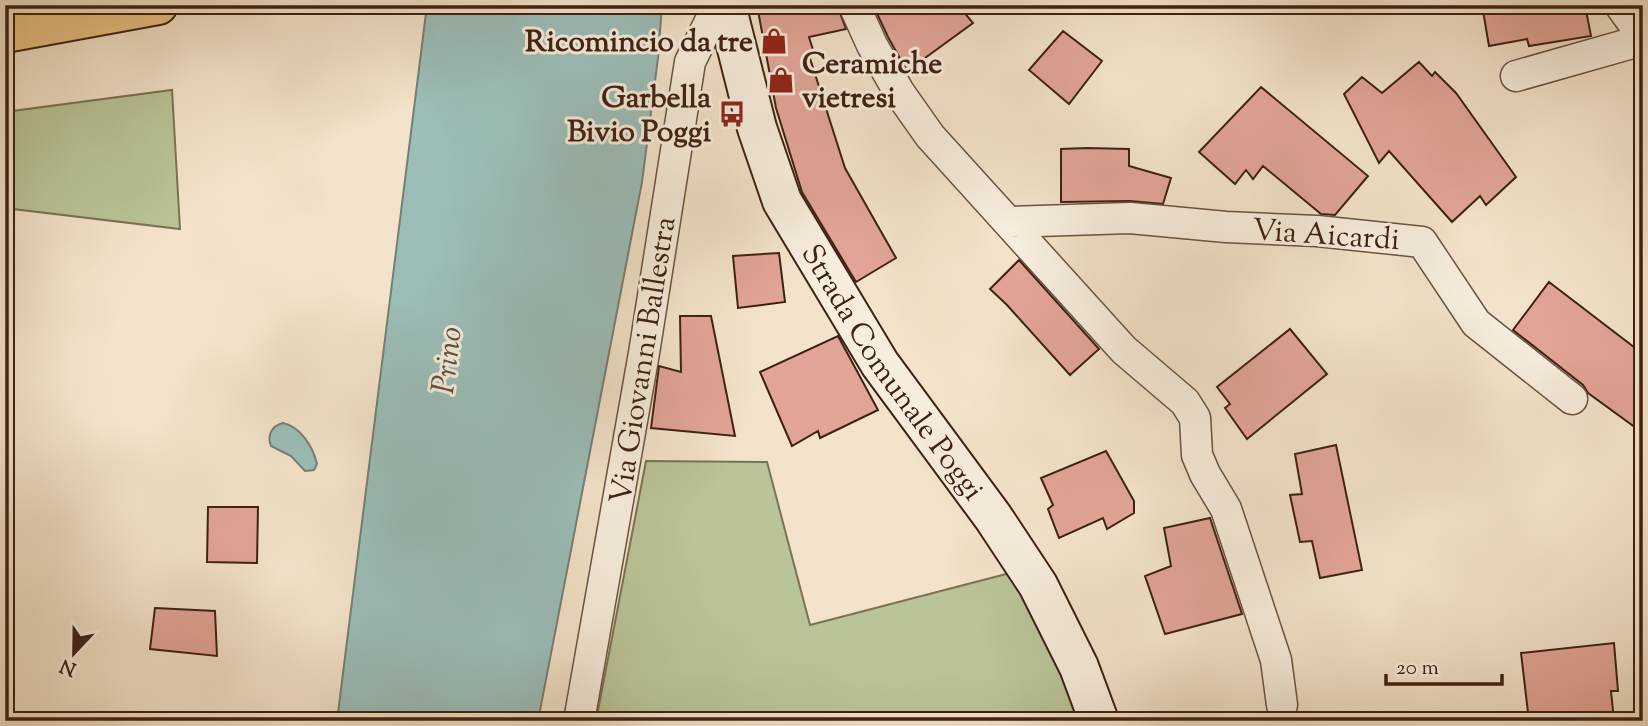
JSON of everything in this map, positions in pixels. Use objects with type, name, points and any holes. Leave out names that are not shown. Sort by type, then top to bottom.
[{"type":"main road","points":[[5,33],[159,5]]},
{"type":"main road","name":"Strada Comunale Poggi","points":[[726,5],[757,128],[782,201],[880,364],[993,517],[1038,585],[1079,667],[1099,721]]},
{"type":"street","name":"Via Giovanni Ballestra","points":[[579,721],[644,353],[690,62],[718,5]]},
{"type":"street","points":[[853,5],[886,68],[930,136],[1011,222],[1124,350],[1185,402],[1195,418],[1197,456],[1226,509],[1276,660],[1282,705]]},
{"type":"street","points":[[1517,76],[1643,38],[1620,5]]},
{"type":"street","name":"Via Aicardi","points":[[1011,222],[1130,218],[1226,228],[1317,231],[1422,242],[1476,323],[1572,399]]},
{"type":"green space","points":[[172,90],[180,229],[5,208],[5,112]]},
{"type":"green space","points":[[646,461],[767,462],[810,625],[1014,572],[1085,721],[596,721]]},
{"type":"water","name":"Prino","points":[[427,5],[662,5],[642,182],[538,721],[337,721]]},
{"type":"water","points":[[283,423],[301,433],[313,451],[317,464],[314,470],[305,471],[291,456],[271,446],[271,432]]},
{"type":"building","points":[[757,5],[837,5],[846,29],[809,37],[813,50],[808,52],[845,168],[896,258],[856,282],[802,192],[776,108]]},
{"type":"building","points":[[873,5],[958,5],[973,23],[907,71]]},
{"type":"building","points":[[1482,5],[1585,5],[1591,36],[1529,46],[1527,39],[1489,46]]},
{"type":"building","points":[[1063,31],[1102,61],[1069,104],[1029,70]]},
{"type":"building","points":[[1419,62],[1432,76],[1435,72],[1456,93],[1516,177],[1486,205],[1480,196],[1452,222],[1389,151],[1379,163],[1344,94],[1362,77],[1382,93]]},
{"type":"building","points":[[1261,87],[1368,176],[1335,215],[1321,214],[1263,166],[1253,179],[1246,170],[1235,184],[1199,152]]},
{"type":"building","points":[[1061,149],[1129,149],[1129,166],[1171,178],[1163,204],[1130,201],[1061,202]]},
{"type":"building","points":[[779,253],[785,302],[738,308],[733,256]]},
{"type":"building","points":[[1019,260],[1099,349],[1070,375],[990,289]]},
{"type":"building","points":[[1549,282],[1643,354],[1643,433],[1588,393],[1583,385],[1513,330]]},
{"type":"building","points":[[680,316],[711,316],[735,436],[651,428],[659,366],[681,372]]},
{"type":"building","points":[[1290,329],[1327,374],[1247,439],[1225,408],[1230,404],[1217,387]]},
{"type":"building","points":[[838,336],[878,410],[820,438],[818,431],[792,446],[760,372]]},
{"type":"building","points":[[1336,445],[1362,570],[1320,578],[1312,541],[1300,542],[1290,495],[1302,494],[1295,454]]},
{"type":"building","points":[[1106,451],[1134,501],[1134,513],[1107,529],[1103,518],[1059,538],[1048,509],[1053,505],[1041,478]]},
{"type":"building","points":[[208,507],[258,507],[257,563],[207,562]]},
{"type":"building","points":[[1210,518],[1242,614],[1165,634],[1145,576],[1171,566],[1164,528]]},
{"type":"building","points":[[155,608],[215,611],[217,656],[150,649]]},
{"type":"building","points":[[1614,643],[1618,691],[1611,691],[1614,721],[1529,721],[1521,653]]},
{"type":"place","name":"Ricomincio da tre","points":[[774,41]]},
{"type":"place","name":"Ceramiche vietresi","points":[[781,80]]},
{"type":"place","name":"Garbella Bivio Poggi","points":[[732,114]]}]
